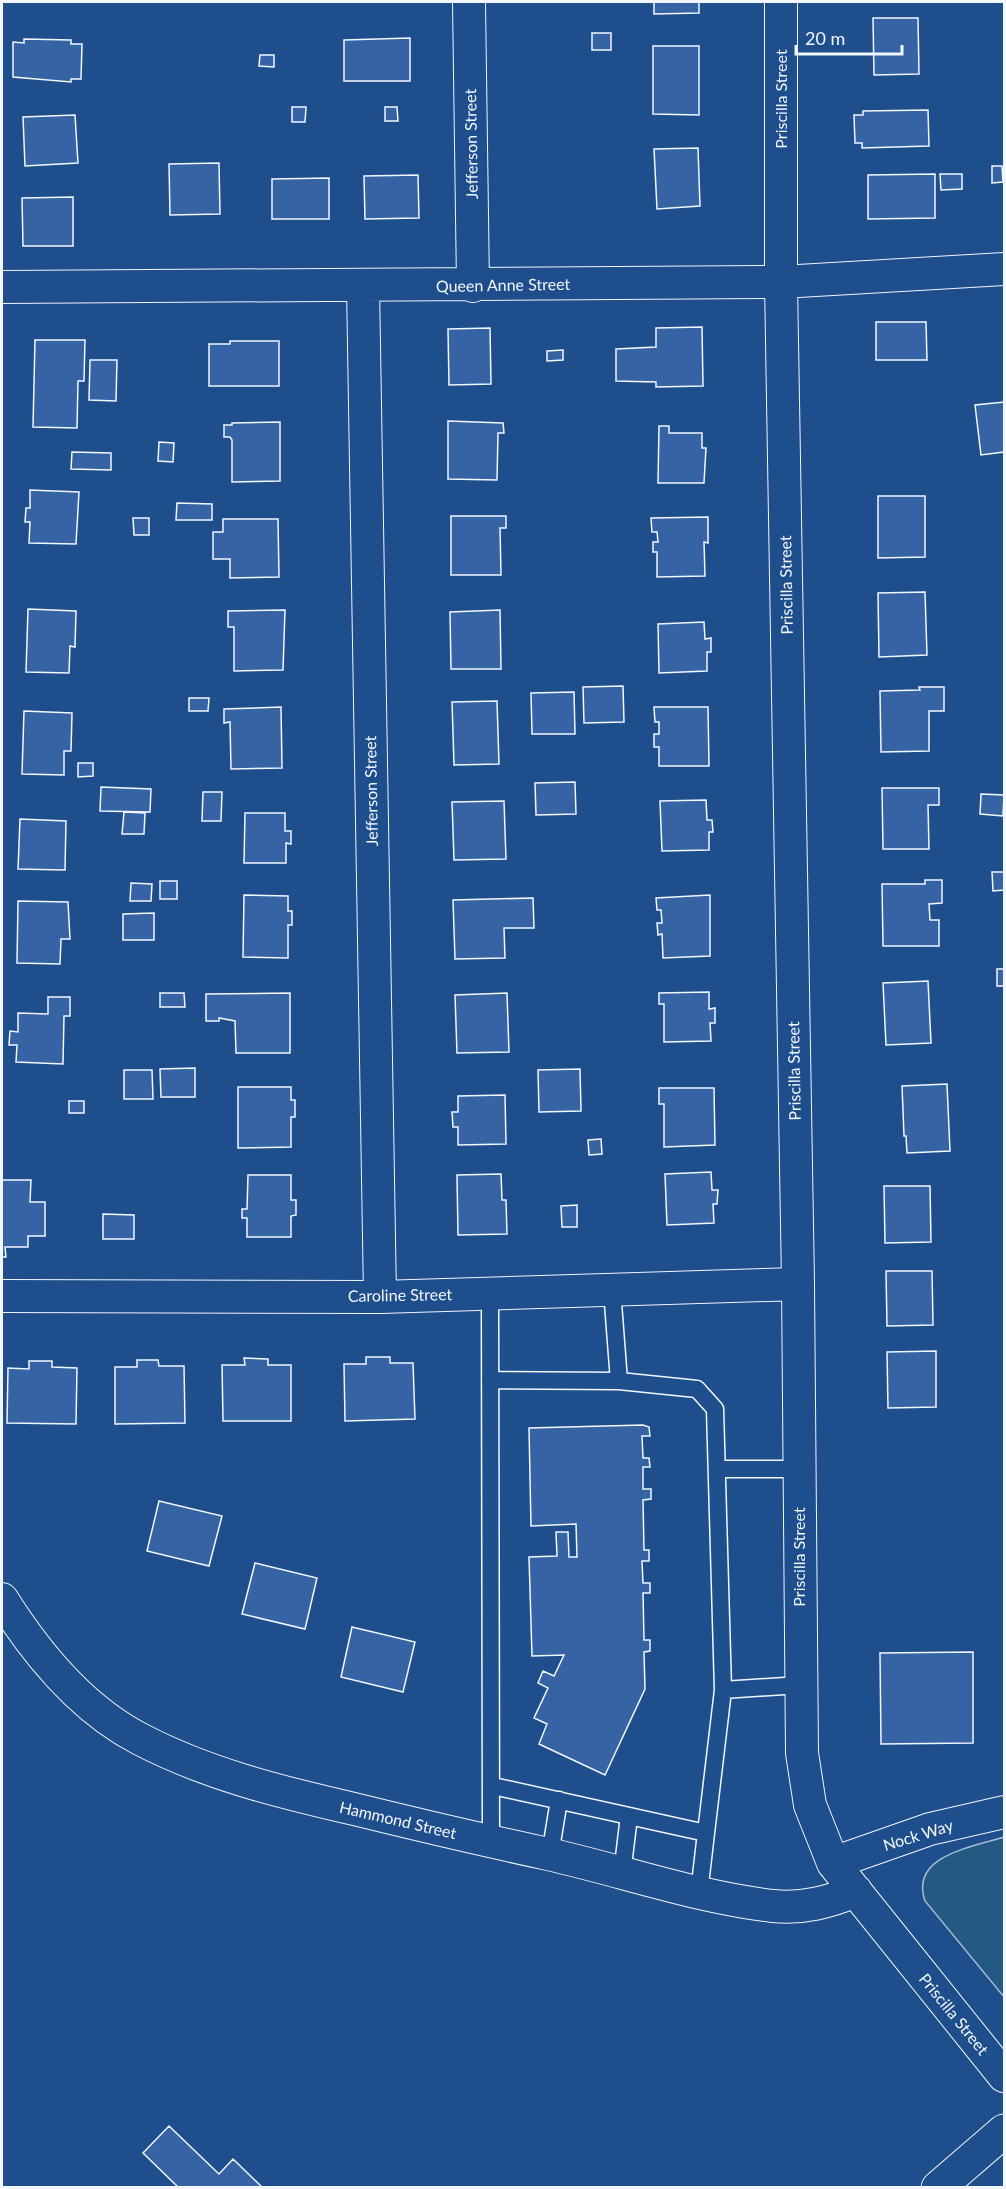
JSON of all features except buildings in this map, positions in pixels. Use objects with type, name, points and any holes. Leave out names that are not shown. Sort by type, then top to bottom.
[{"type":"main road","points":[[938,2187],[1005,2131]]},
{"type":"street","name":"Jefferson Street","points":[[469,2],[473,286]]},
{"type":"street","name":"Priscilla Street","points":[[781,2],[781,282],[798,1284],[802,1753],[810,1805],[833,1863],[1005,2076]]},
{"type":"street","name":"Queen Anne Street","points":[[2,287],[473,286],[781,282],[1005,269]]},
{"type":"street","name":"Jefferson Street","points":[[363,286],[380,1297]]},
{"type":"street","name":"Caroline Street","points":[[2,1296],[380,1297],[798,1284]]},
{"type":"street","name":"Hammond Street","points":[[2,1599],[43,1655],[79,1695],[137,1738],[194,1765],[274,1790],[550,1855],[699,1893],[775,1906],[822,1904],[856,1891]]},
{"type":"street","name":"Nock Way","points":[[833,1863],[930,1829],[1005,1812]]},
{"type":"lane","points":[[612,1290],[619,1381]]},
{"type":"lane","points":[[490,1293],[492,1842]]},
{"type":"lane","points":[[490,1380],[619,1381],[697,1389],[715,1409],[723,1690],[699,1893]]},
{"type":"lane","points":[[717,1469],[799,1468]]},
{"type":"lane","points":[[723,1690],[800,1685]]},
{"type":"lane","points":[[493,1786],[706,1833]]},
{"type":"lane","points":[[550,1855],[559,1800]]},
{"type":"lane","points":[[622,1874],[629,1816]]},
{"type":"shaded area","points":[[1004,1837],[1004,1997],[925,1901],[923,1885],[926,1873],[947,1855]]}]
